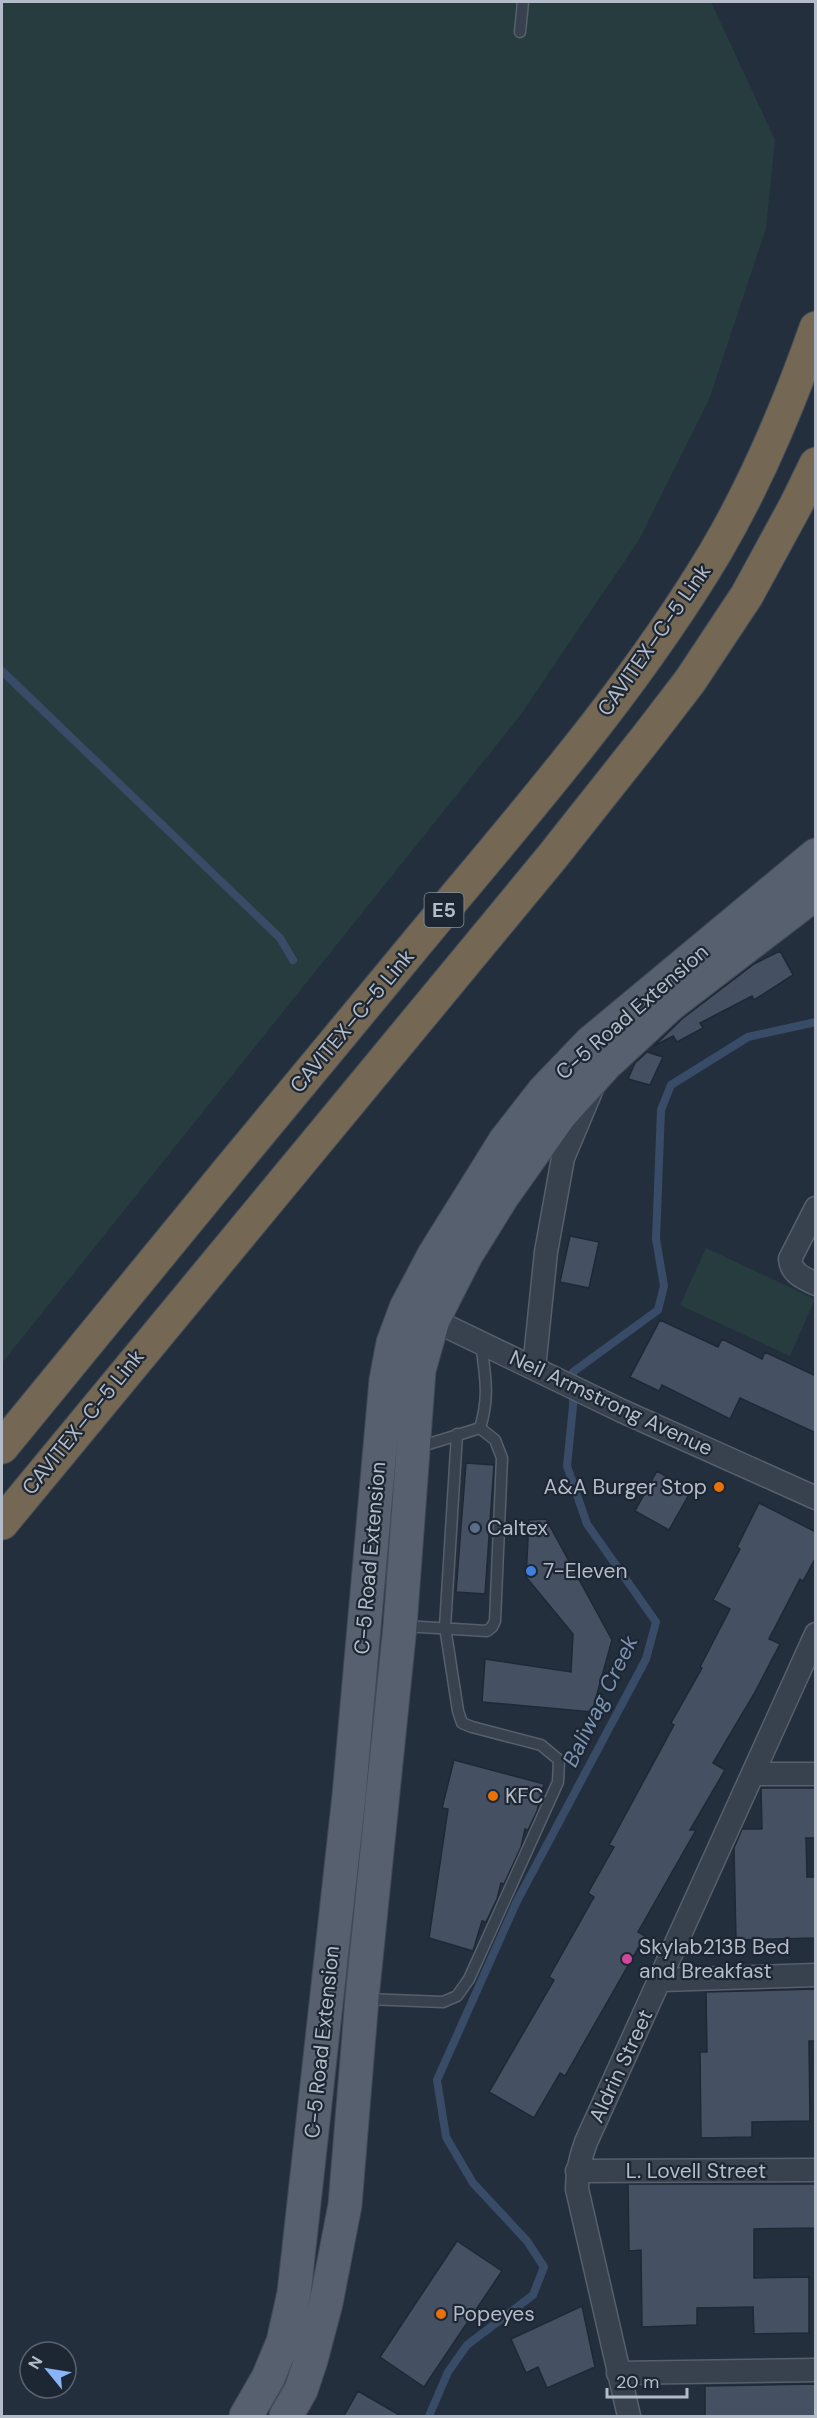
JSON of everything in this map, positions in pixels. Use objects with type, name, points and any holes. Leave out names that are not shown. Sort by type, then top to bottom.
[{"type":"highway","name":"CAVITEX–C-5 Link","points":[[2,1447],[521,816],[633,676],[718,548],[787,406],[816,328]]},
{"type":"highway","name":"CAVITEX–C-5 Link","points":[[2,1523],[552,857],[662,718],[690,681],[747,595],[816,464]]},
{"type":"main road","name":"C-5 Road Extension","points":[[287,2416],[301,2390],[311,2360],[326,2303],[343,2216],[362,1998],[400,1626],[419,1370],[419,1314],[434,1255],[506,1141],[544,1091],[590,1043],[816,855]]},
{"type":"main road","name":"C-5 Road Extension","points":[[246,2416],[268,2378],[283,2342],[294,2293],[349,1796],[386,1380],[393,1343],[466,1255],[502,1197],[560,1115],[605,1065],[671,1004],[815,897]]},
{"type":"street","points":[[534,1368],[546,1252],[563,1158],[593,1087],[605,1065]]},
{"type":"street","points":[[816,1208],[790,1258],[791,1267],[796,1273],[816,1284]]},
{"type":"street","name":"Neil Armstrong Avenue","points":[[419,1314],[599,1400],[816,1498]]},
{"type":"street","name":"Aldrin Street","points":[[629,2416],[579,2198],[577,2171],[586,2142],[816,1634]]},
{"type":"street","points":[[754,1774],[816,1774]]},
{"type":"street","points":[[661,1980],[816,1975]]},
{"type":"street","name":"L. Lovell Street","points":[[577,2171],[816,2170]]},
{"type":"street","points":[[618,2373],[816,2370]]},
{"type":"lane","points":[[520,32],[523,2]]},
{"type":"lane","points":[[480,1342],[487,1407],[480,1428]]},
{"type":"lane","points":[[412,1449],[480,1428]]},
{"type":"lane","points":[[400,1626],[487,1631],[495,1621],[502,1458],[495,1440],[480,1428]]},
{"type":"lane","points":[[362,1998],[443,2002],[457,1995],[469,1979],[558,1782],[559,1760],[541,1745],[462,1723],[458,1711],[445,1627],[457,1434]]},
{"type":"green space","points":[[2,2],[711,2],[775,140],[766,228],[710,397],[639,540],[519,717],[2,1363]]},
{"type":"green space","points":[[706,1248],[815,1299],[790,1356],[680,1305]]},
{"type":"building","points":[[780,951],[793,975],[754,1000],[752,996],[700,1023],[703,1028],[677,1042],[673,1036],[654,1046],[683,1018],[754,964]]},
{"type":"building","points":[[647,1052],[663,1057],[650,1085],[628,1079],[635,1063]]},
{"type":"building","points":[[570,1236],[599,1242],[589,1288],[560,1282]]},
{"type":"building","points":[[660,1320],[718,1347],[722,1339],[762,1359],[765,1352],[816,1376],[816,1433],[740,1398],[730,1419],[662,1385],[659,1391],[630,1377]]},
{"type":"building","name":"Caltex","points":[[466,1463],[494,1465],[485,1594],[456,1592]]},
{"type":"building","points":[[657,1471],[691,1491],[669,1530],[635,1511]]},
{"type":"building","points":[[759,1503],[816,1532],[816,1557],[803,1581],[800,1579],[769,1639],[780,1644],[754,1694],[713,1763],[725,1770],[690,1830],[696,1830],[638,1932],[645,1936],[565,2076],[560,2073],[534,2118],[489,2092],[554,1980],[549,1977],[594,1897],[588,1893],[614,1847],[609,1845],[674,1725],[671,1723],[702,1668],[700,1667],[730,1609],[713,1600],[740,1549],[737,1547]]},
{"type":"building","points":[[546,1519],[612,1640],[592,1712],[482,1702],[485,1659],[571,1672],[573,1634],[526,1577],[529,1520]]},
{"type":"building","points":[[454,1760],[544,1784],[537,1811],[528,1830],[525,1829],[521,1847],[504,1884],[501,1883],[497,1899],[486,1922],[482,1921],[473,1951],[429,1938],[448,1809],[442,1808]]},
{"type":"building","points":[[761,1788],[815,1788],[816,1838],[806,1838],[807,1877],[816,1877],[816,1938],[736,1940],[734,1848],[742,1829],[762,1829]]},
{"type":"building","points":[[816,1989],[816,2041],[809,2041],[810,2121],[752,2122],[752,2137],[701,2138],[700,2052],[707,2052],[706,1992]]},
{"type":"building","points":[[628,2184],[815,2184],[815,2228],[754,2229],[754,2278],[809,2277],[809,2333],[754,2334],[753,2307],[697,2308],[697,2325],[642,2327],[641,2250],[629,2251]]},
{"type":"building","name":"Popeyes","points":[[457,2241],[502,2271],[424,2387],[380,2357]]},
{"type":"building","points":[[582,2306],[595,2367],[547,2388],[538,2367],[526,2373],[511,2339]]},
{"type":"building","points":[[816,2384],[816,2416],[705,2416],[705,2386]]},
{"type":"building","points":[[358,2391],[401,2416],[344,2416]]},
{"type":"waterway","points":[[2,671],[280,938],[293,960]]},
{"type":"waterway","name":"Baliwag Creek","points":[[429,2416],[448,2372],[467,2345],[533,2295],[544,2267],[527,2241],[473,2183],[446,2137],[437,2080],[517,1901],[646,1659],[656,1622],[587,1524],[567,1466],[573,1406],[573,1372],[658,1310],[664,1286],[656,1239],[661,1110],[671,1085],[748,1037],[816,1022]]},
{"type":"place","name":"A&A Burger Stop","points":[[719,1487]]},
{"type":"place","name":"Caltex","points":[[475,1528]]},
{"type":"place","name":"7-Eleven","points":[[531,1571]]},
{"type":"place","name":"KFC","points":[[493,1796]]},
{"type":"place","name":"Skylab213B Bed and Breakfast","points":[[627,1959]]},
{"type":"place","name":"Popeyes","points":[[441,2314]]}]
